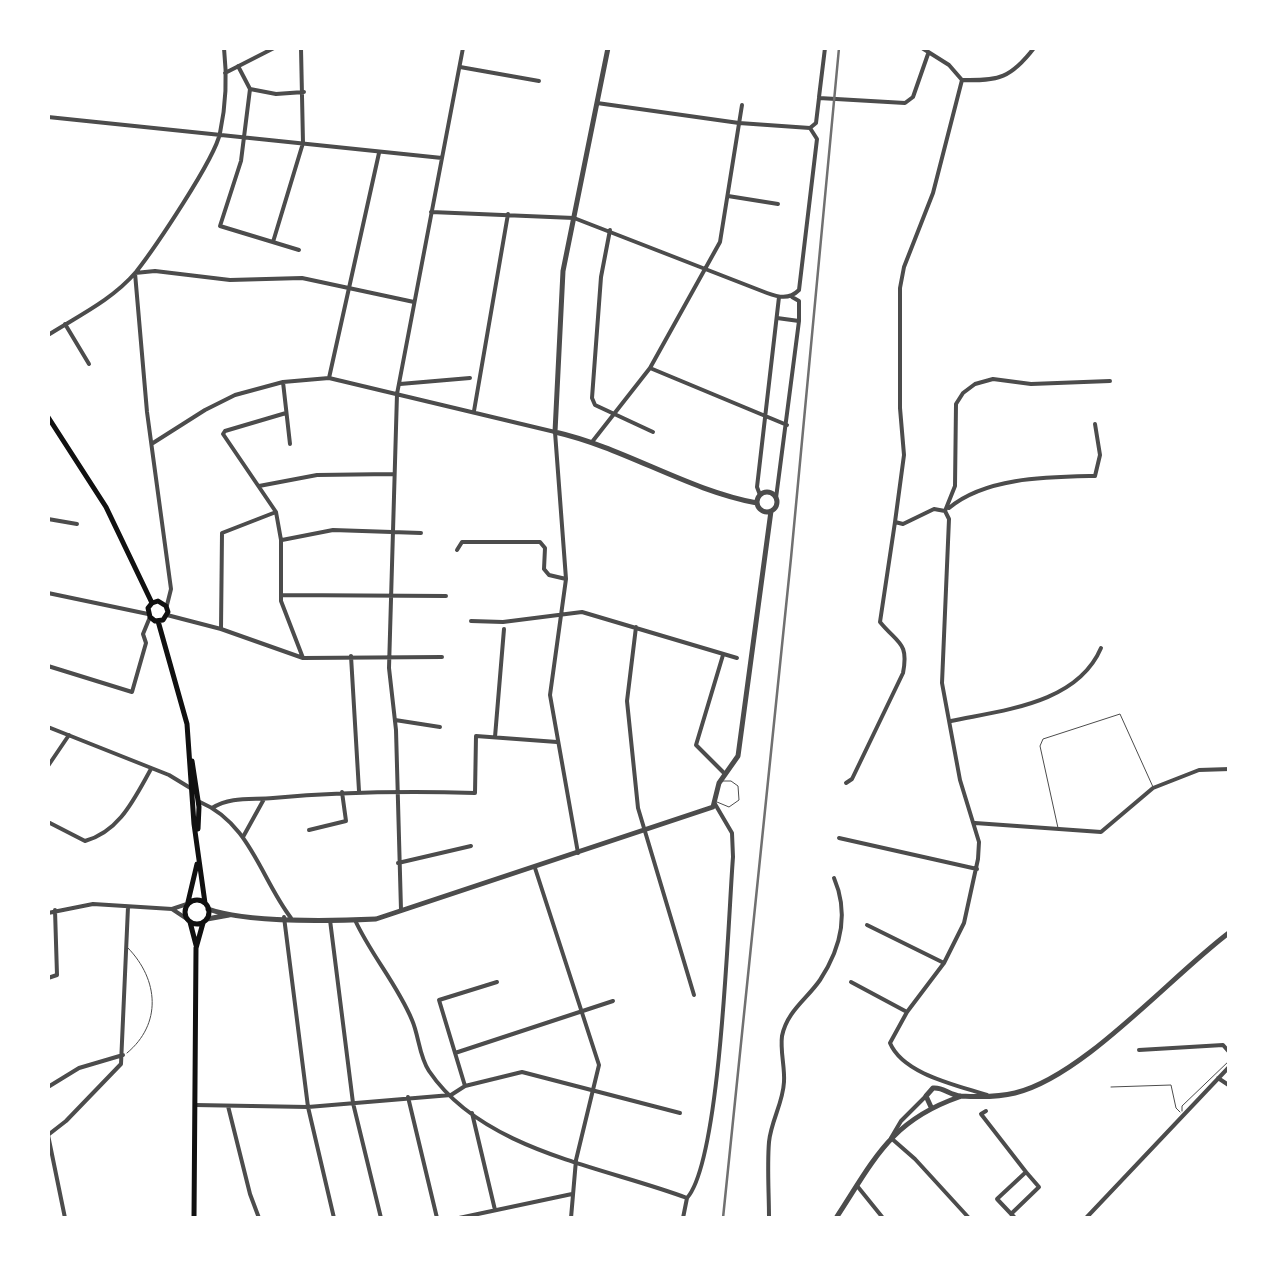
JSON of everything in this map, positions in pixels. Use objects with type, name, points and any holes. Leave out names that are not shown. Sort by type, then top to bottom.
[{"type":"main road","points":[[48,417],[106,507],[152,603],[149,616],[158,622],[187,724],[198,856],[207,906],[196,948]]},
{"type":"main road","points":[[152,603],[166,606],[167,615],[158,622]]},
{"type":"main road","points":[[190,753],[198,802],[197,833]]},
{"type":"main road","points":[[194,1218],[196,948],[184,912],[192,894],[198,856]]},
{"type":"main road","points":[[187,904],[196,900],[207,906]]},
{"type":"main road","points":[[188,921],[205,921]]},
{"type":"street","points":[[48,335],[98,305],[135,273],[192,187],[220,135],[224,48]]},
{"type":"street","points":[[225,72],[274,48]]},
{"type":"street","points":[[273,242],[303,143],[301,48]]},
{"type":"street","points":[[401,910],[389,656],[397,394],[463,48]]},
{"type":"street","points":[[578,853],[550,695],[566,579],[555,432],[563,271],[608,48]]},
{"type":"street","points":[[596,102],[739,123],[810,128],[816,122],[825,48]]},
{"type":"street","points":[[922,48],[949,65],[962,80],[996,80],[1034,48]]},
{"type":"street","points":[[818,98],[906,104],[913,97],[928,54]]},
{"type":"street","points":[[238,66],[250,89],[242,161],[220,226],[299,250]]},
{"type":"street","points":[[459,67],[539,81]]},
{"type":"street","points":[[846,783],[852,779],[903,673],[906,656],[902,642],[880,622],[904,455],[900,288],[904,266],[934,193],[962,80]]},
{"type":"street","points":[[250,89],[276,94],[304,92]]},
{"type":"street","points":[[592,442],[650,368],[720,242],[742,106]]},
{"type":"street","points":[[48,117],[442,158]]},
{"type":"street","points":[[431,212],[574,218],[779,297],[790,296],[799,290],[817,138],[810,128]]},
{"type":"street","points":[[329,378],[379,152]]},
{"type":"street","points":[[728,196],[778,204]]},
{"type":"street","points":[[474,413],[508,214]]},
{"type":"street","points":[[610,230],[601,277],[592,398],[595,405],[653,432]]},
{"type":"street","points":[[135,273],[156,271],[230,280],[302,278],[414,302]]},
{"type":"street","points":[[135,273],[171,589],[166,606]]},
{"type":"street","points":[[683,1218],[686,1198],[696,1188],[711,1124],[732,857],[732,833],[716,803],[719,783],[736,763],[740,747],[771,511],[776,506],[800,321],[799,302],[790,296]]},
{"type":"street","points":[[757,503],[779,297]]},
{"type":"street","points":[[777,318],[800,321]]},
{"type":"street","points":[[66,324],[90,364]]},
{"type":"street","points":[[650,368],[787,426]]},
{"type":"street","points":[[153,443],[235,395],[283,382],[329,378],[592,442],[771,511]]},
{"type":"street","points":[[398,384],[470,378]]},
{"type":"street","points":[[987,1095],[936,1078],[894,1054],[890,1043],[906,1012],[944,963],[964,923],[977,869],[978,842],[960,780],[942,684],[949,519],[945,511],[955,486],[956,404],[962,393],[975,384],[993,379],[1031,384],[1110,381]]},
{"type":"street","points":[[283,382],[290,444]]},
{"type":"street","points":[[286,413],[223,434],[276,512],[281,540],[280,596],[303,658]]},
{"type":"street","points":[[895,522],[903,524],[934,509],[945,511],[961,498],[1000,485],[1094,476],[1100,455],[1094,424]]},
{"type":"street","points":[[259,486],[316,474],[393,474]]},
{"type":"street","points":[[760,494],[769,492],[776,498]]},
{"type":"street","points":[[221,629],[222,533],[276,512]]},
{"type":"street","points":[[48,519],[77,524]]},
{"type":"street","points":[[281,540],[333,530],[422,533]]},
{"type":"street","points":[[457,550],[462,542],[540,542],[545,548],[544,569],[549,576],[566,579]]},
{"type":"street","points":[[48,593],[149,616],[143,634],[146,644],[132,692],[48,666]]},
{"type":"street","points":[[280,596],[446,596]]},
{"type":"street","points":[[471,622],[582,612],[737,658]]},
{"type":"street","points":[[167,615],[303,658],[442,657]]},
{"type":"street","points":[[636,627],[627,701],[634,778],[644,832],[694,995]]},
{"type":"street","points":[[496,737],[504,629]]},
{"type":"street","points":[[951,722],[1042,700],[1082,678],[1101,648]]},
{"type":"street","points":[[723,655],[696,745],[724,774]]},
{"type":"street","points":[[351,656],[360,791]]},
{"type":"street","points":[[395,720],[440,727]]},
{"type":"street","points":[[48,727],[152,768],[192,789]]},
{"type":"street","points":[[48,766],[69,734]]},
{"type":"street","points":[[212,808],[222,802],[254,797],[360,791],[475,793],[476,736],[557,742]]},
{"type":"street","points":[[48,822],[90,841],[123,820],[152,768]]},
{"type":"street","points":[[974,823],[1101,832],[1153,788],[1198,770],[1230,768]]},
{"type":"street","points":[[310,830],[346,820],[342,792]]},
{"type":"street","points":[[244,838],[264,799]]},
{"type":"street","points":[[198,802],[212,808],[244,838],[287,918],[308,1107],[334,1218]]},
{"type":"street","points":[[205,921],[232,915],[376,919],[644,832],[716,803]]},
{"type":"street","points":[[839,838],[977,869]]},
{"type":"street","points":[[398,862],[471,846]]},
{"type":"street","points":[[535,868],[599,1065],[576,1160],[571,1218]]},
{"type":"street","points":[[769,1218],[769,1138],[785,1080],[782,1038],[789,1018],[820,980],[836,947],[843,909],[834,878]]},
{"type":"street","points":[[48,913],[93,904],[172,910],[187,904]]},
{"type":"street","points":[[207,906],[232,915]]},
{"type":"street","points":[[65,1218],[48,1135],[116,1073],[125,1054],[128,907]]},
{"type":"street","points":[[48,978],[56,975],[55,910]]},
{"type":"street","points":[[172,910],[188,921]]},
{"type":"street","points":[[330,920],[353,1104],[382,1218]]},
{"type":"street","points":[[355,920],[413,1021],[426,1067],[472,1113],[518,1142],[686,1198]]},
{"type":"street","points":[[866,924],[944,963]]},
{"type":"street","points":[[916,1114],[962,1096],[1000,1096],[1032,1088],[1073,1065],[1230,932]]},
{"type":"street","points":[[465,1086],[439,1000],[497,982]]},
{"type":"street","points":[[851,982],[906,1012]]},
{"type":"street","points":[[455,1053],[612,1001]]},
{"type":"street","points":[[1086,1218],[1218,1078],[1230,1060],[1222,1046],[1139,1050]]},
{"type":"street","points":[[48,1088],[80,1068],[125,1054]]},
{"type":"street","points":[[195,1105],[308,1107],[451,1095],[465,1086],[522,1072],[680,1114]]},
{"type":"street","points":[[936,1078],[938,1087],[962,1096]]},
{"type":"street","points":[[1218,1078],[1230,1086]]},
{"type":"street","points":[[836,1218],[901,1120],[938,1087]]},
{"type":"street","points":[[943,1102],[946,1092]]},
{"type":"street","points":[[408,1097],[437,1218]]},
{"type":"street","points":[[926,1098],[930,1107]]},
{"type":"street","points":[[891,1138],[916,1114],[926,1098]]},
{"type":"street","points":[[228,1106],[259,1218]]},
{"type":"street","points":[[986,1111],[982,1114],[1039,1187],[1013,1216],[997,1199],[1026,1172]]},
{"type":"street","points":[[472,1113],[496,1211]]},
{"type":"street","points":[[891,1138],[969,1218]]},
{"type":"street","points":[[857,1186],[883,1218]]},
{"type":"street","points":[[459,1218],[572,1194]]},
{"type":"lane","points":[[1059,831],[1040,746],[1043,738],[1120,714],[1153,788]]},
{"type":"lane","points":[[716,803],[733,806],[740,794],[732,781],[719,783]]},
{"type":"lane","points":[[125,1054],[147,1033],[153,996],[140,960],[127,947]]},
{"type":"lane","points":[[1182,1115],[1182,1106],[1230,1060]]},
{"type":"lane","points":[[1111,1087],[1171,1084],[1176,1108],[1182,1115]]},
{"type":"railway","points":[[723,1218],[839,48]]}]
